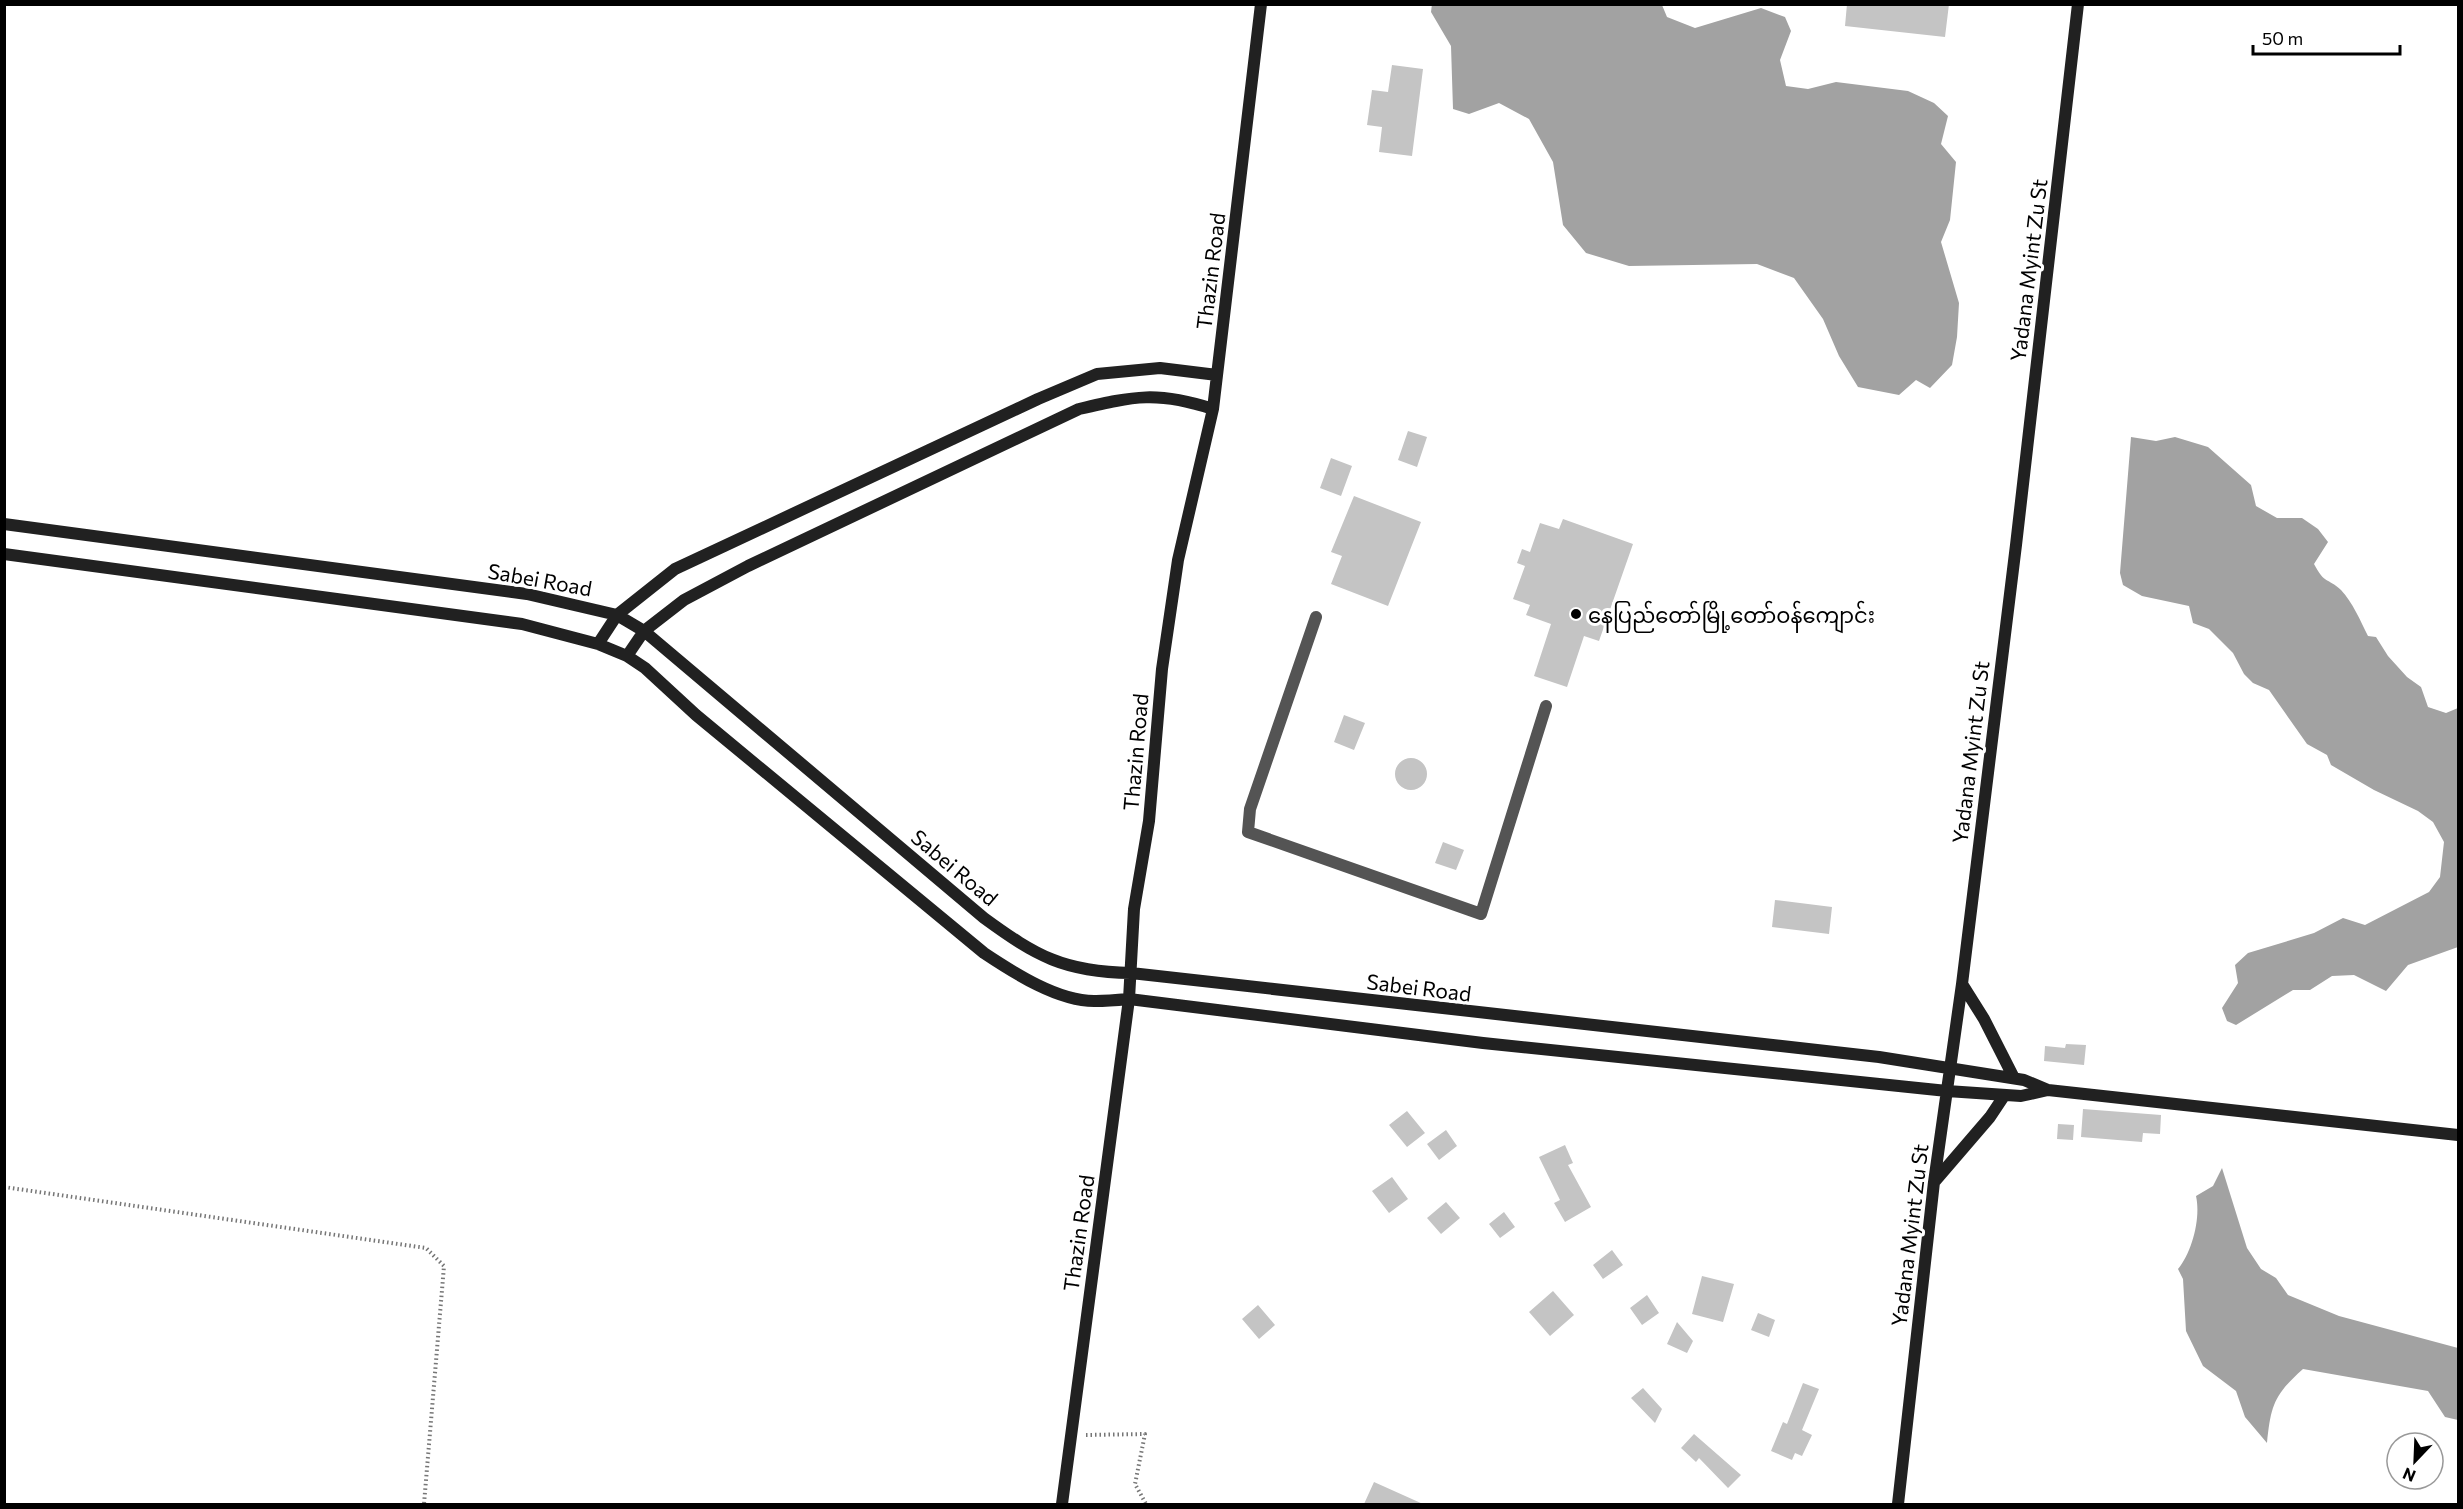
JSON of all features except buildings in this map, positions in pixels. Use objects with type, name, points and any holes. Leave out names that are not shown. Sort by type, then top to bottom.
[{"type":"street","name":"Thazin Road","points":[[1062,1504],[1129,999],[1134,909],[1149,821],[1162,669],[1178,560],[1212,409],[1261,4]]},
{"type":"street","name":"Yadana Myint Zu St","points":[[1898,1504],[1934,1182],[1962,984],[2078,4]]},
{"type":"street","points":[[598,644],[617,615],[675,569],[955,437],[1097,374],[1160,368],[1217,375]]},
{"type":"street","points":[[627,656],[644,631],[684,600],[748,566],[1079,409],[1136,396],[1181,399],[1212,409]]},
{"type":"street","name":"Sabei Road","points":[[4,524],[527,594],[617,615],[644,631],[984,918],[1022,945],[1058,964],[1097,973],[1131,973],[1950,1067],[2014,1078],[2048,1090]]},
{"type":"street","points":[[4,554],[522,624],[598,644],[627,656],[645,668],[696,715],[984,953],[1026,981],[1094,1002],[1129,999],[1483,1043],[1947,1091],[2021,1096],[2048,1090],[2458,1135]]},
{"type":"street","points":[[1962,984],[1984,1019],[2014,1078]]},
{"type":"street","points":[[1934,1182],[1990,1117],[2004,1096]]},
{"type":"lane","points":[[1316,616],[1250,809],[1248,832],[1481,914],[1546,706]]},
{"type":"path","points":[[4,696],[4,716]]},
{"type":"path","points":[[4,1188],[426,1248],[444,1266],[424,1504]]},
{"type":"path","points":[[1071,1436],[1145,1434],[1135,1484],[1146,1504]]},
{"type":"shaded area","points":[[1432,4],[1662,5],[1667,17],[1695,28],[1761,8],[1785,17],[1791,31],[1780,60],[1786,86],[1808,89],[1836,82],[1908,91],[1934,103],[1948,116],[1941,144],[1956,162],[1950,220],[1941,242],[1959,303],[1957,337],[1952,365],[1930,388],[1916,380],[1899,395],[1858,387],[1839,356],[1823,319],[1794,278],[1757,264],[1629,266],[1586,253],[1563,225],[1553,162],[1529,119],[1499,103],[1469,114],[1453,109],[1451,46],[1431,12]]},
{"type":"shaded area","points":[[2131,437],[2156,441],[2175,437],[2208,447],[2251,485],[2256,506],[2277,518],[2302,518],[2318,529],[2328,542],[2314,564],[2324,578],[2345,595],[2368,636],[2376,637],[2388,656],[2407,677],[2421,687],[2428,707],[2446,713],[2458,708],[2458,947],[2408,965],[2386,991],[2354,975],[2332,976],[2310,990],[2293,990],[2236,1025],[2227,1021],[2222,1008],[2238,983],[2235,965],[2248,953],[2314,933],[2343,918],[2365,925],[2429,892],[2440,877],[2444,842],[2433,822],[2418,811],[2374,790],[2331,765],[2327,755],[2307,744],[2269,690],[2253,683],[2244,674],[2233,653],[2209,629],[2193,623],[2189,606],[2142,596],[2123,585],[2120,573]]},
{"type":"shaded area","points":[[2222,1168],[2247,1248],[2261,1269],[2276,1278],[2288,1295],[2339,1316],[2458,1348],[2458,1420],[2445,1417],[2428,1391],[2303,1369],[2286,1386],[2276,1402],[2270,1419],[2267,1443],[2245,1417],[2236,1391],[2203,1366],[2186,1331],[2183,1279],[2178,1269],[2187,1254],[2194,1234],[2197,1214],[2196,1196],[2213,1186]]},
{"type":"place","name":"နေပြည်တော်မြို့တော်ဝန်ကျောင်း","points":[[1576,614]]}]
